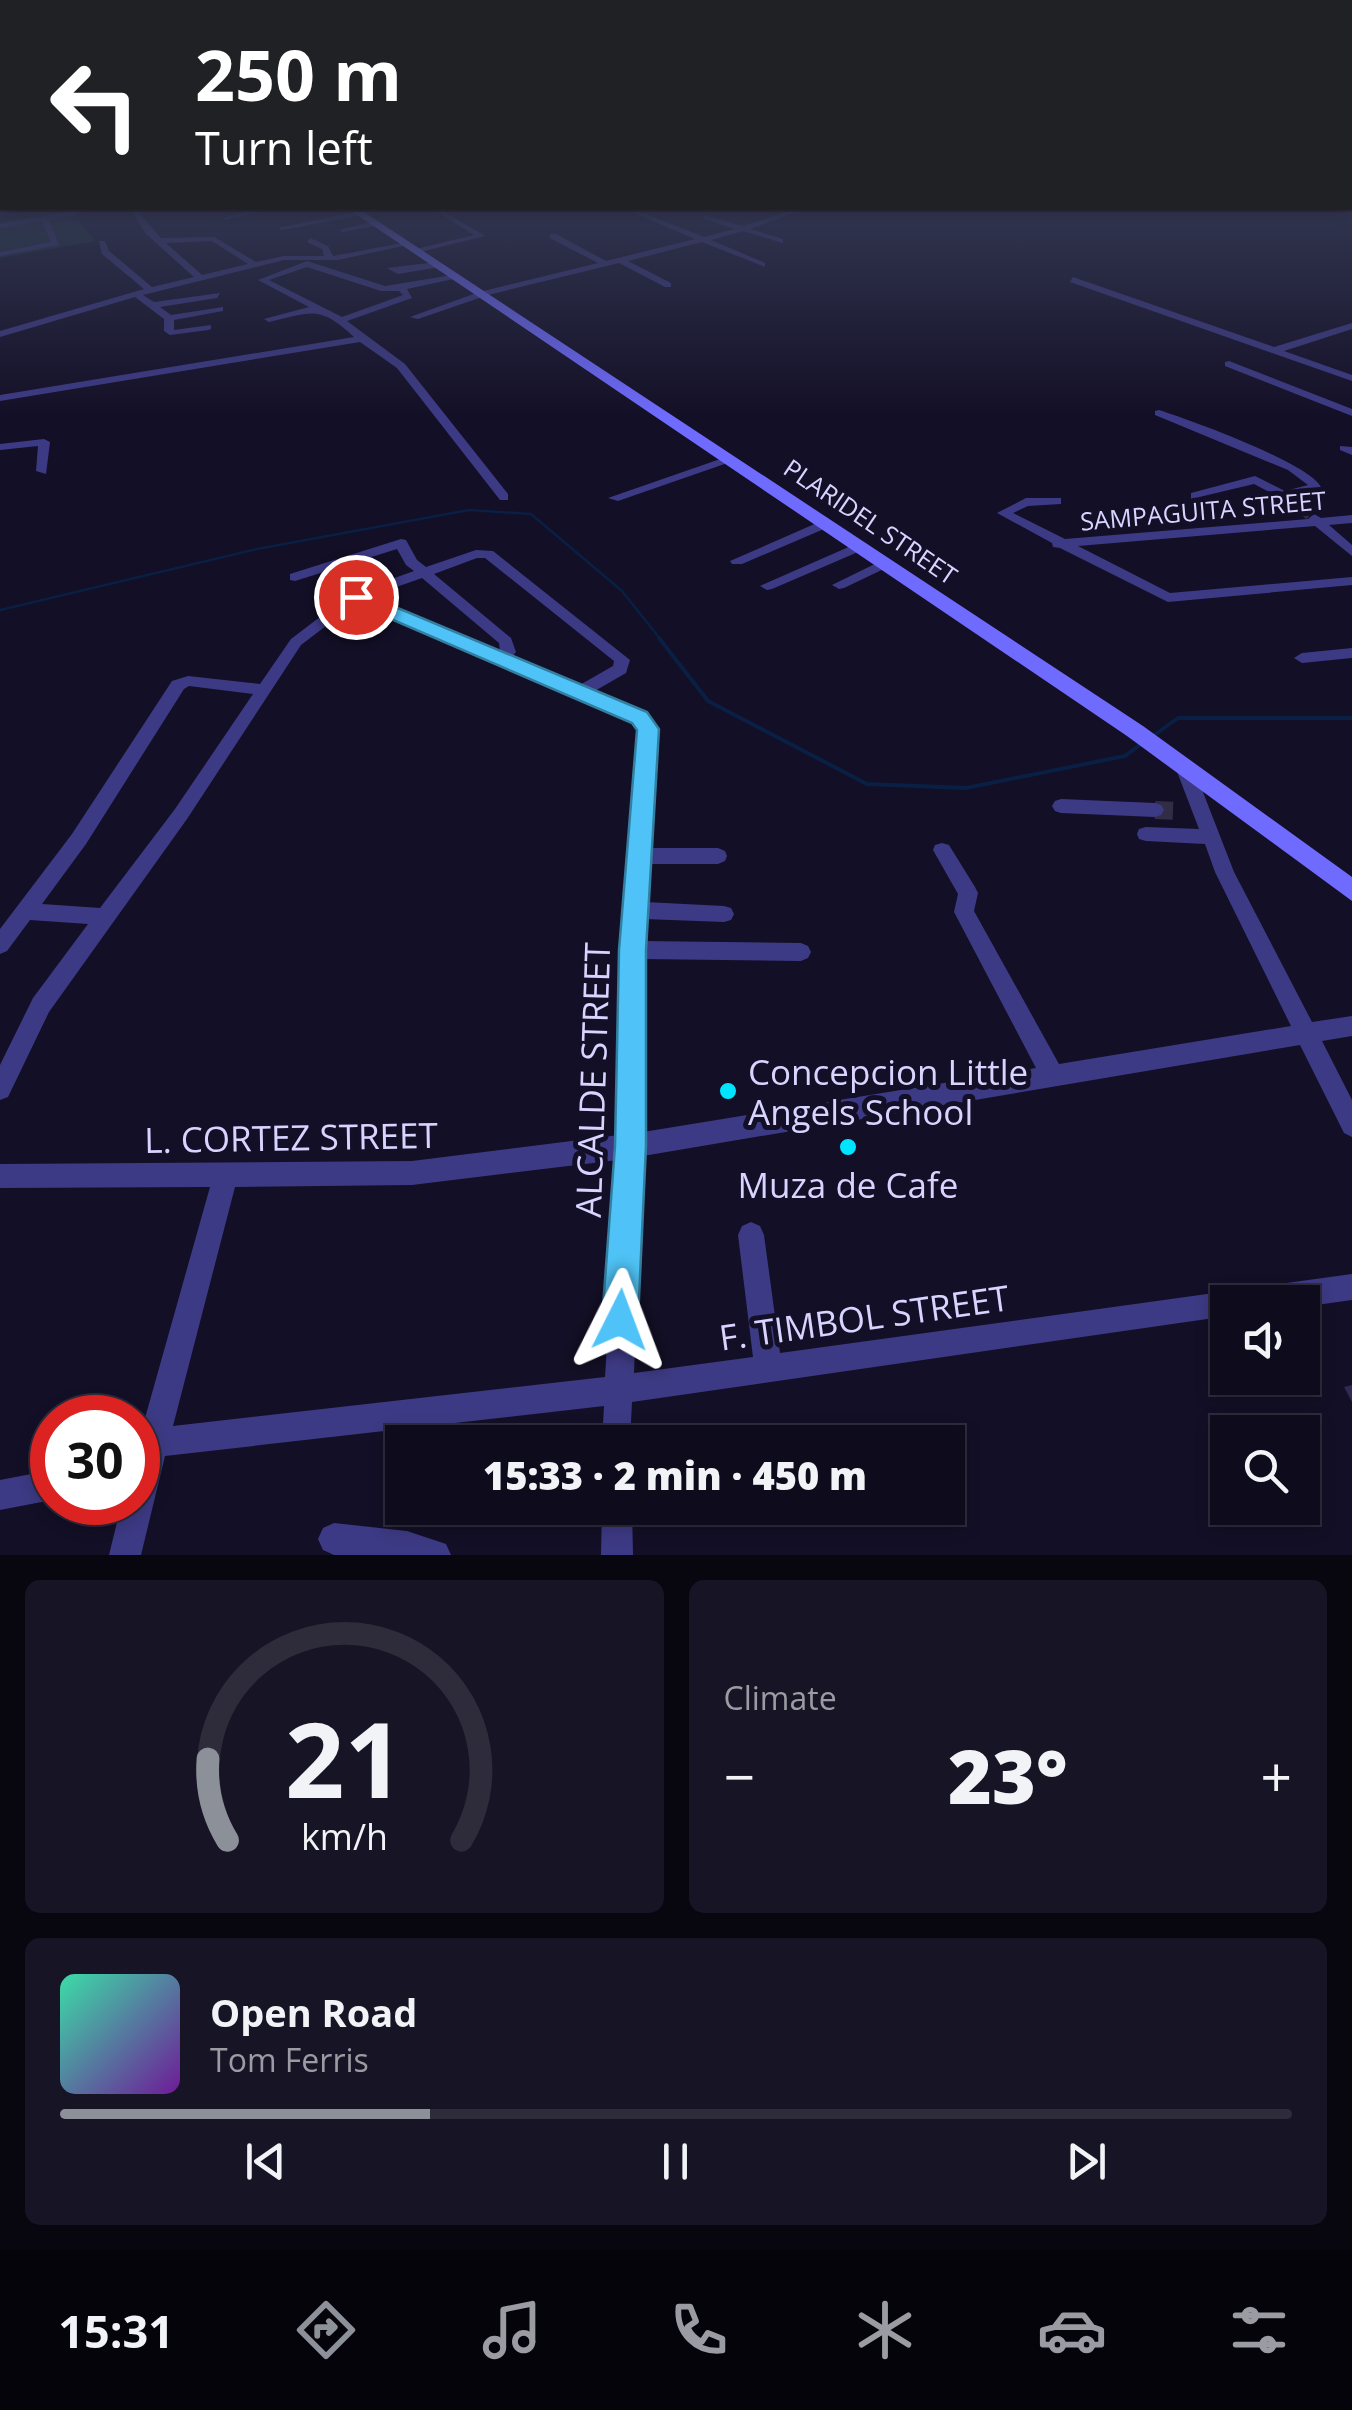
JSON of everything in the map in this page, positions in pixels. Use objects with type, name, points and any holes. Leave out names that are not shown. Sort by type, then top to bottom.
[{"type":"street","points":[[128,272],[150,290]]},
{"type":"street","points":[[194,272],[201,278]]},
{"type":"street","points":[[0,334],[228,272]]},
{"type":"street","points":[[284,272],[262,280],[341,320],[401,366],[504,498]]},
{"type":"street","points":[[336,272],[384,289],[455,276]]},
{"type":"street","name":"PLARIDEL STREET","points":[[448,272],[1135,732],[1347,883]]},
{"type":"street","points":[[415,317],[579,272]]},
{"type":"street","points":[[642,272],[668,285]]},
{"type":"street","points":[[1073,280],[1352,378]]},
{"type":"street","points":[[341,320],[408,296],[401,288]]},
{"type":"street","points":[[138,295],[169,318],[173,332],[208,327]]},
{"type":"street","points":[[153,305],[217,296]]},
{"type":"street","points":[[169,318],[220,308]]},
{"type":"street","points":[[269,319],[318,308]]},
{"type":"street","points":[[1275,350],[1351,328]]},
{"type":"street","points":[[0,398],[362,339]]},
{"type":"street","points":[[1229,364],[1352,412]]},
{"type":"street","points":[[1158,412],[1292,467],[1314,482],[1315,488],[1286,495]]},
{"type":"street","points":[[0,446],[44,442],[42,470]]},
{"type":"street","points":[[614,498],[730,460]]},
{"type":"street","points":[[1195,496],[1254,480],[1286,495],[1352,552]]},
{"type":"street","points":[[1057,501],[1026,502],[1003,513],[1168,598],[1352,581]]},
{"type":"street","name":"SAMPAGUITA STREET","points":[[1057,544],[1310,514],[1352,519]]},
{"type":"street","points":[[737,561],[826,523]]},
{"type":"street","points":[[295,577],[401,543],[407,558],[424,574],[506,641],[508,652],[503,657]]},
{"type":"street","points":[[768,586],[860,546]]},
{"type":"street","points":[[0,1088],[41,1005],[181,814],[302,635],[356,597],[476,554],[488,554],[622,660],[620,669],[582,691],[356,597]]},
{"type":"street","points":[[839,585],[885,563]]},
{"type":"street","points":[[1302,658],[1352,653]]},
{"type":"street","points":[[0,945],[79,839],[178,685],[188,682],[263,690]]},
{"type":"street","name":"ALCALDE STREET","points":[[582,691],[645,721],[632,950],[631,1146],[616,1425]]},
{"type":"street","points":[[1185,769],[1191,812],[1208,837],[1352,1125]]},
{"type":"street","points":[[1061,806],[1155,810]]},
{"type":"street","points":[[1146,834],[1208,837]]},
{"type":"street","points":[[942,850],[968,893],[964,912],[1053,1076]]},
{"type":"street","points":[[640,856],[718,856]]},
{"type":"street","points":[[636,910],[724,914]]},
{"type":"street","points":[[27,912],[103,917]]},
{"type":"street","points":[[632,950],[801,952]]},
{"type":"street","name":"L. CORTEZ STREET","points":[[0,1176],[374,1176],[631,1146],[1352,1026]]},
{"type":"street","points":[[160,1407],[226,1175]]},
{"type":"street","points":[[751,1235],[768,1368]]},
{"type":"street","name":"F. TIMBOL STREET","points":[[1320,1291],[1352,1287]]},
{"type":"street","name":"F. TIMBOL STREET","points":[[160,1458],[1210,1306]]},
{"type":"street","points":[[0,1495],[30,1489]]},
{"type":"street","points":[[125,1555],[132,1525]]},
{"type":"street","points":[[617,1525],[618,1555]]},
{"type":"street","points":[[334,1540],[407,1547],[435,1555]]},
{"type":"waterway","points":[[0,610],[257,549],[469,510],[531,514],[622,591],[661,640]]},
{"type":"waterway","points":[[659,638],[708,701],[867,784],[966,788],[1125,756],[1141,744]]},
{"type":"waterway","points":[[1153,736],[1178,718],[1352,718]]},
{"type":"tunnel","points":[[1301,505],[1311,514]]},
{"type":"tunnel","points":[[1155,810],[1182,811]]},
{"type":"place","name":"Concepcion Little Angels School","points":[[728,1091]]},
{"type":"place","name":"Muza de Cafe","points":[[848,1147]]},
{"type":"route","points":[[356,597],[582,691],[640,718],[648,729],[632,950],[631,1146],[620,1320]]}]
